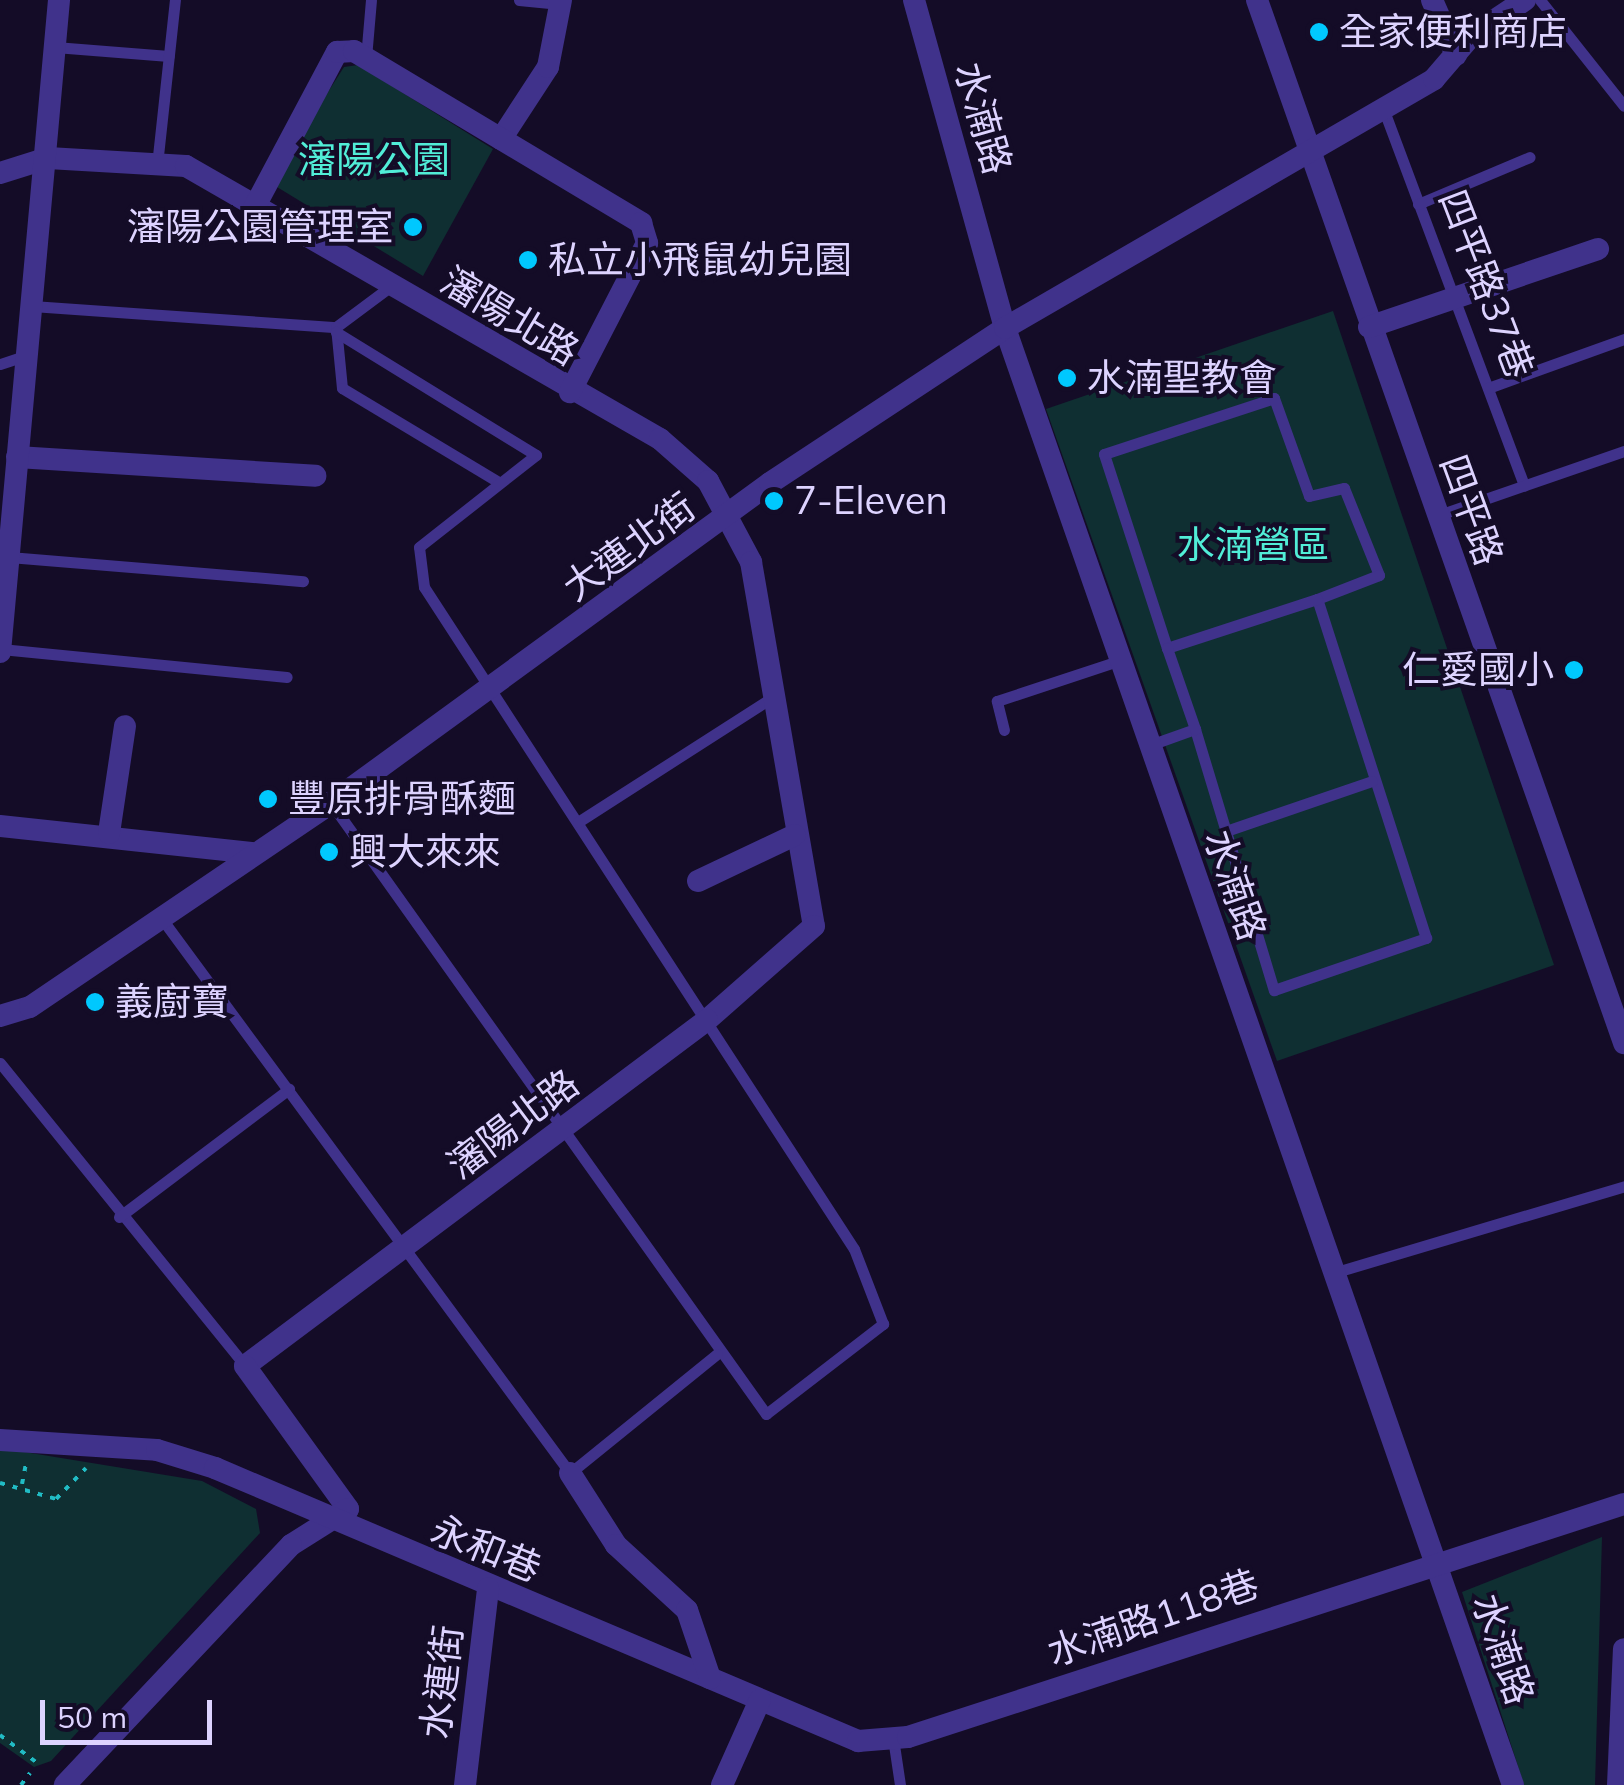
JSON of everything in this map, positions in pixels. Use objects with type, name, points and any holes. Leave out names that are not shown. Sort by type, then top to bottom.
[{"type":"street","points":[[0,650],[48,158],[59,0]]},
{"type":"street","name":"水湳路","points":[[914,0],[1005,328],[1329,1274],[1513,1785]]},
{"type":"street","name":"四平路","points":[[1257,0],[1624,1043]]},
{"type":"street","points":[[1432,0],[1456,55]]},
{"type":"street","points":[[1308,147],[1383,108],[1456,55],[1472,36],[1525,0]]},
{"type":"street","points":[[501,139],[548,67],[560,2]]},
{"type":"street","points":[[254,208],[336,52],[366,58],[641,223],[646,243],[570,392]]},
{"type":"street","name":"大連北街","points":[[0,1016],[30,1007],[331,804],[732,515],[1005,328],[1308,147]]},
{"type":"street","points":[[0,173],[48,158]]},
{"type":"street","name":"瀋陽北路","points":[[48,158],[186,166],[570,392],[660,438],[732,515]]},
{"type":"street","points":[[1369,327],[1598,248]]},
{"type":"street","points":[[16,457],[314,476]]},
{"type":"street","points":[[698,881],[795,835],[751,562],[732,515]]},
{"type":"street","points":[[110,833],[125,726]]},
{"type":"street","points":[[0,826],[110,833],[254,853]]},
{"type":"street","name":"瀋陽北路","points":[[246,1366],[707,1020],[814,926],[795,835]]},
{"type":"street","points":[[65,1785],[290,1545],[333,1519],[350,1502],[246,1366]]},
{"type":"street","name":"永和巷","points":[[0,1440],[157,1450],[333,1519],[488,1588],[858,1741],[893,1738]]},
{"type":"street","points":[[570,1473],[616,1545],[686,1610],[710,1657],[710,1678]]},
{"type":"street","name":"水湳路118巷","points":[[893,1738],[1434,1560],[1624,1504]]},
{"type":"street","name":"水連街","points":[[465,1785],[488,1588]]},
{"type":"street","points":[[1618,1785],[1624,1649]]},
{"type":"street","points":[[722,1785],[760,1700]]},
{"type":"lane","points":[[157,166],[175,0]]},
{"type":"lane","points":[[366,58],[371,0]]},
{"type":"lane","points":[[519,0],[560,2]]},
{"type":"lane","points":[[1540,0],[1624,106]]},
{"type":"lane","points":[[55,47],[169,56]]},
{"type":"lane","name":"四平路37巷","points":[[1383,108],[1524,485]]},
{"type":"lane","points":[[1418,204],[1530,157]]},
{"type":"lane","name":"瀋陽北路","points":[[336,329],[392,286]]},
{"type":"lane","points":[[32,306],[336,329],[536,455],[418,547],[424,587],[494,686],[854,1249],[883,1324],[766,1414],[717,1354],[331,804]]},
{"type":"lane","points":[[336,329],[342,388],[500,483]]},
{"type":"lane","points":[[1488,388],[1624,339]]},
{"type":"lane","points":[[0,364],[28,355]]},
{"type":"lane","points":[[1167,648],[1379,575],[1344,488],[1309,496],[1274,398],[1104,454],[1167,648],[1195,729],[1274,990],[1426,938],[1372,781],[1317,598]]},
{"type":"lane","points":[[1436,516],[1624,450]]},
{"type":"lane","points":[[9,556],[303,581]]},
{"type":"lane","points":[[0,650],[287,677]]},
{"type":"lane","points":[[1004,730],[997,701],[1121,660]]},
{"type":"lane","points":[[578,822],[774,696]]},
{"type":"lane","points":[[1150,744],[1195,729]]},
{"type":"lane","points":[[1226,831],[1372,781]]},
{"type":"lane","points":[[162,919],[410,1246],[570,1473],[717,1354]]},
{"type":"lane","points":[[0,1063],[119,1217],[246,1366]]},
{"type":"lane","points":[[119,1217],[289,1090]]},
{"type":"lane","points":[[1329,1274],[1624,1186]]},
{"type":"lane","points":[[893,1738],[900,1785]]},
{"type":"path","points":[[22,1486],[27,1459]]},
{"type":"path","points":[[0,1483],[56,1498],[89,1464]]},
{"type":"path","points":[[0,1735],[40,1765]]},
{"type":"path","points":[[21,1785],[30,1773]]},
{"type":"green space","name":"瀋陽公園","points":[[358,65],[493,149],[423,276],[277,187],[274,176],[344,67]]},
{"type":"green space","name":"水湳營區","points":[[1333,311],[1554,965],[1277,1061],[1046,409]]},
{"type":"green space","points":[[0,1448],[202,1481],[256,1509],[260,1533],[51,1761],[34,1767],[0,1743]]},
{"type":"green space","points":[[1602,1537],[1595,1785],[1524,1785],[1462,1592]]},
{"type":"place","name":"全家便利商店","points":[[1319,32]]},
{"type":"place","name":"瀋陽公園管理室","points":[[413,227]]},
{"type":"place","name":"私立小飛鼠幼兒園","points":[[528,260]]},
{"type":"place","name":"水湳聖教會","points":[[1067,378]]},
{"type":"place","name":"7-Eleven","points":[[774,501]]},
{"type":"place","name":"仁愛國小","points":[[1574,670]]},
{"type":"place","name":"豐原排骨酥麵","points":[[268,799]]},
{"type":"place","name":"興大來來","points":[[329,852]]},
{"type":"place","name":"義廚寶","points":[[95,1002]]}]
